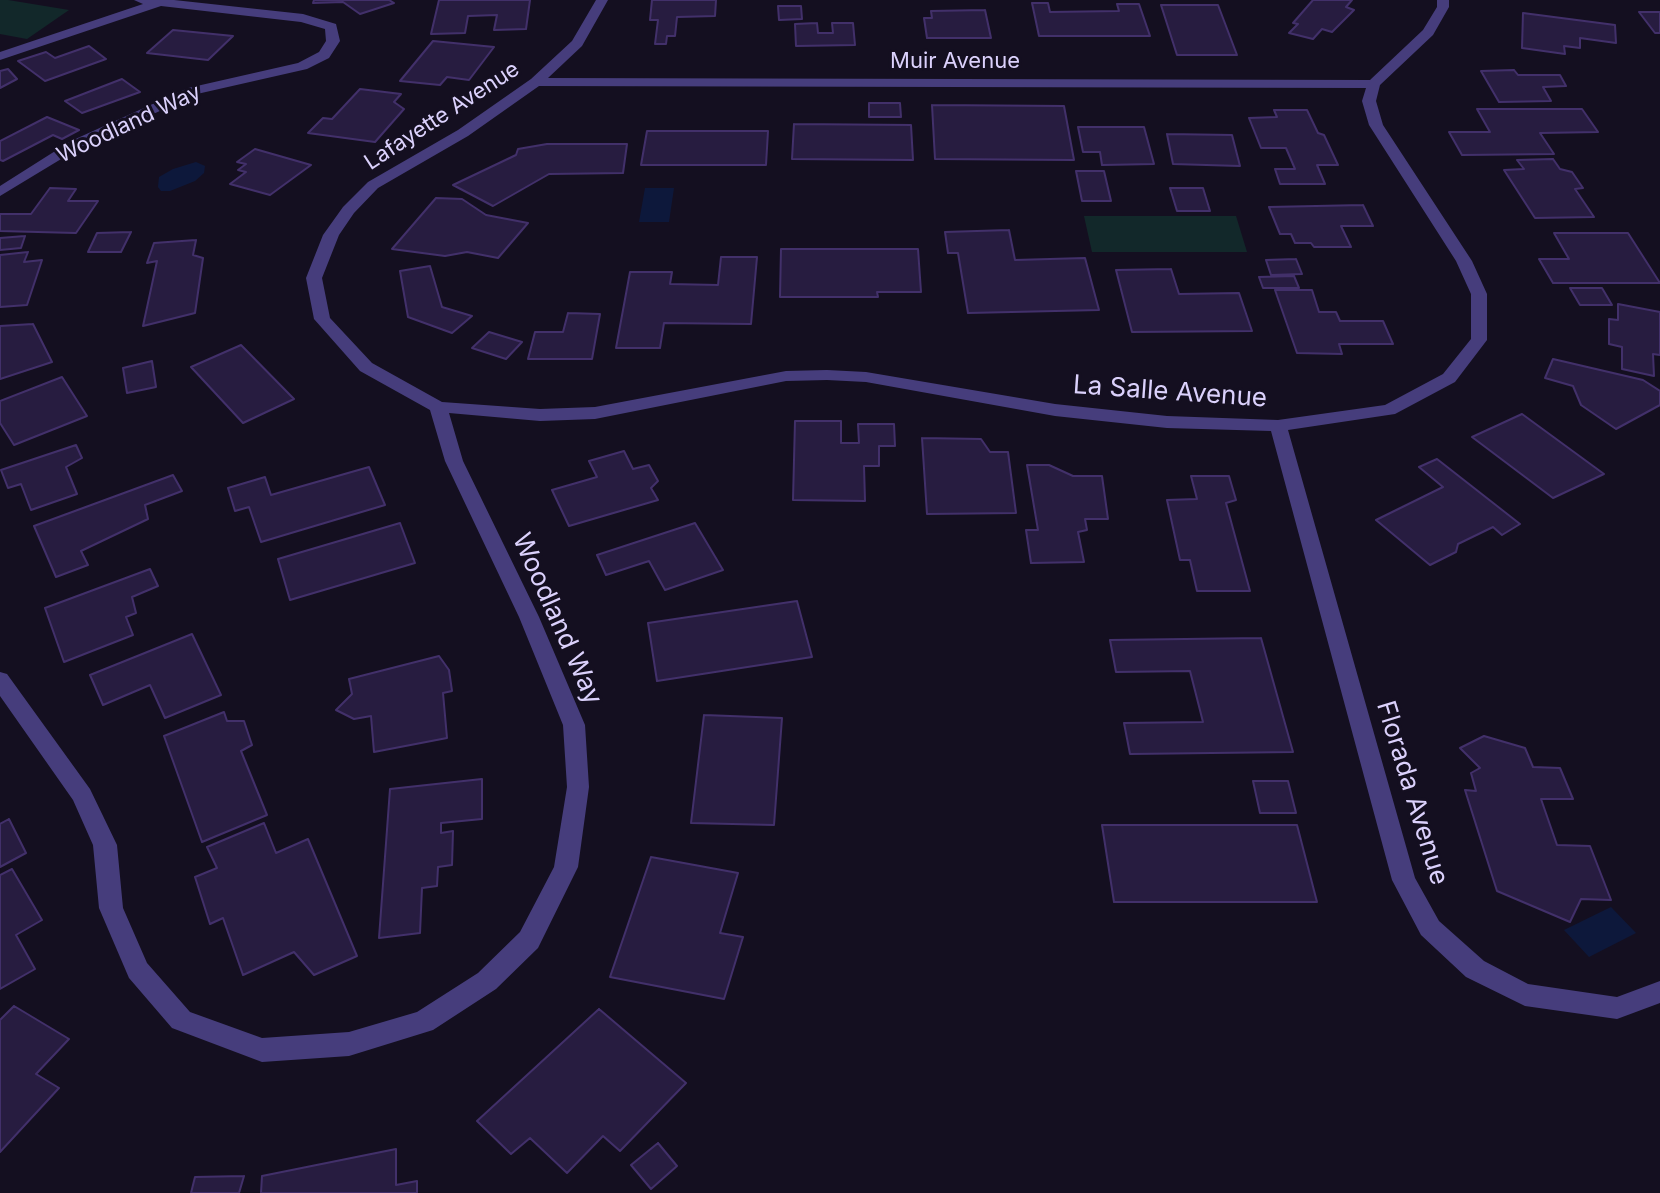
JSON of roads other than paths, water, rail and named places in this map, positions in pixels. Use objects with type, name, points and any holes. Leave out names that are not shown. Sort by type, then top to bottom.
[{"type":"street","name":"Woodland Way","points":[[0,192],[76,144],[102,132],[193,91],[302,66],[324,55],[333,41],[331,27],[303,18],[140,0]]},
{"type":"street","name":"Lafayette Avenue","points":[[438,407],[366,367],[322,319],[314,278],[331,235],[348,210],[373,185],[463,133],[536,82],[577,43],[602,0]]},
{"type":"street","points":[[1374,84],[1428,32],[1443,7],[1443,0]]},
{"type":"street","points":[[0,56],[162,2]]},
{"type":"street","name":"Muir Avenue","points":[[536,82],[1374,84]]},
{"type":"street","name":"La Salle Avenue","points":[[438,407],[540,415],[595,413],[786,376],[827,375],[866,377],[1055,410],[1167,422],[1278,426],[1389,410],[1449,378],[1479,340],[1479,294],[1464,261],[1376,125],[1369,101],[1374,84]]},
{"type":"street","name":"Woodland Way","points":[[0,680],[82,795],[105,845],[111,908],[138,970],[181,1020],[262,1050],[349,1044],[424,1022],[487,981],[529,940],[566,867],[578,787],[574,725],[529,617],[454,461],[438,407]]},
{"type":"street","name":"Florada Avenue","points":[[1278,426],[1404,880],[1430,928],[1475,969],[1525,995],[1617,1008],[1660,992]]},
{"type":"water","points":[[196,162],[205,166],[204,173],[195,181],[170,191],[161,191],[158,187],[159,177]]},
{"type":"water","points":[[645,188],[674,188],[669,222],[639,222]]},
{"type":"water","points":[[1611,907],[1636,933],[1589,957],[1564,930]]}]
